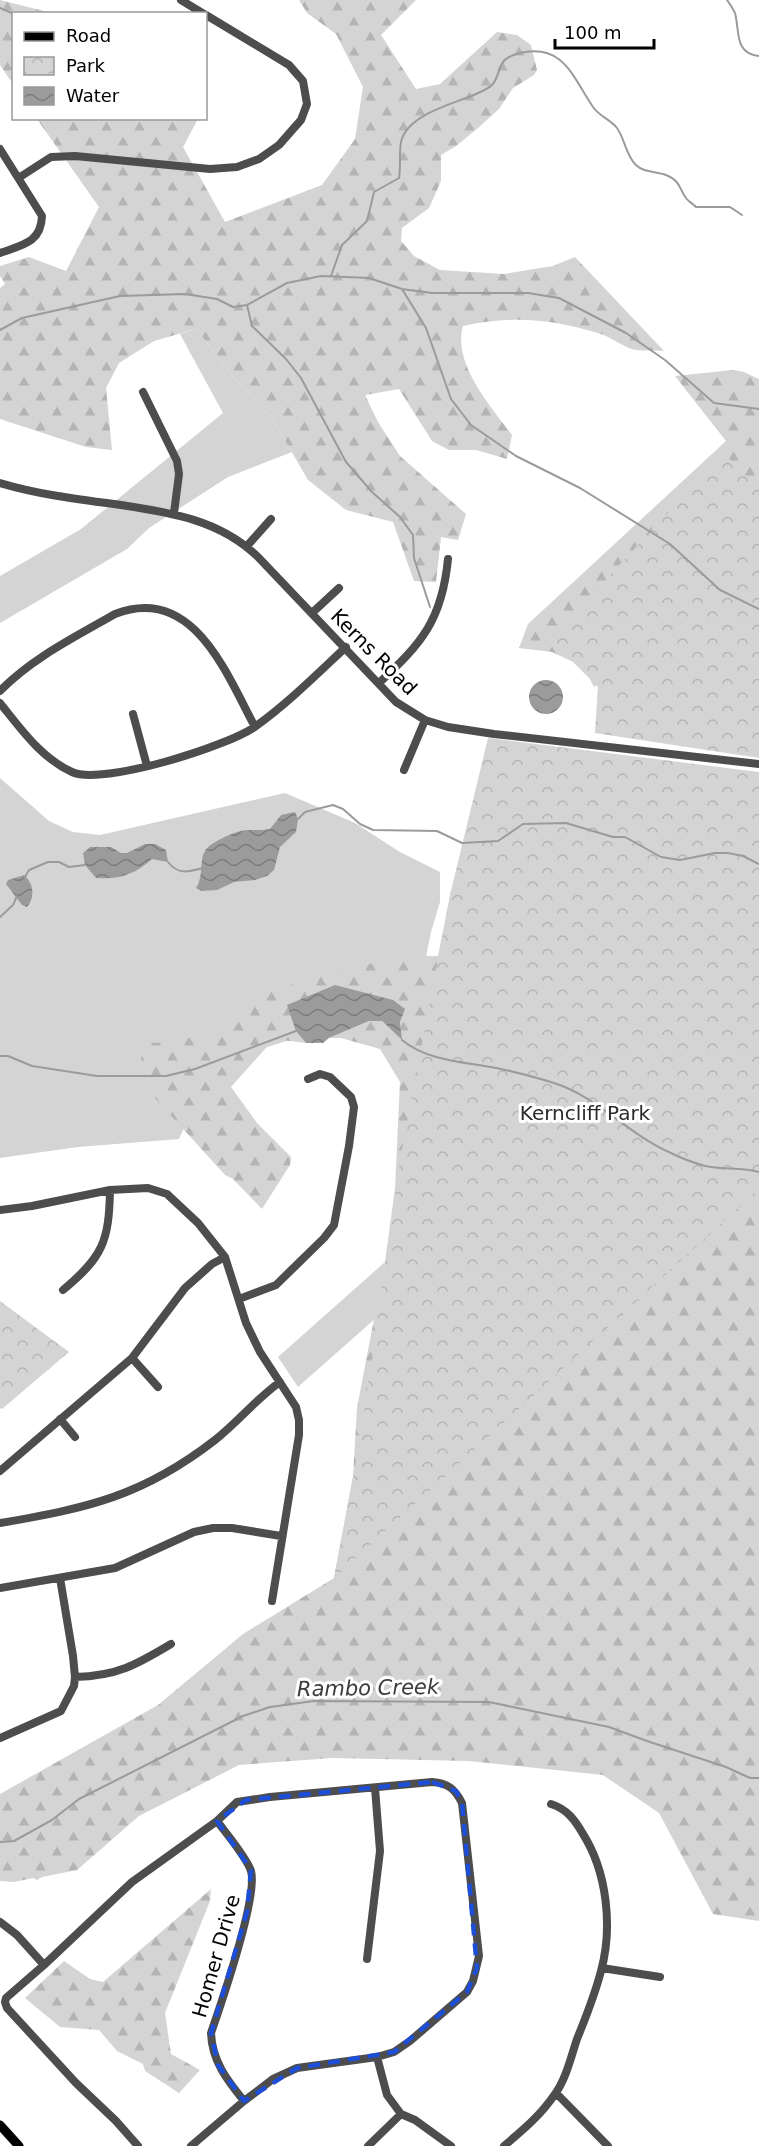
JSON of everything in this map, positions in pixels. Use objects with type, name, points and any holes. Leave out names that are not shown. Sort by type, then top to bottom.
[{"type":"main road","points":[[0,2126],[19,2146]]},
{"type":"street","points":[[181,0],[202,12]]},
{"type":"street","points":[[20,177],[51,158],[75,156],[210,169],[237,167],[259,159],[279,145],[301,120],[307,104],[303,81],[289,65],[207,15]]},
{"type":"street","points":[[0,148],[42,216],[42,228],[38,235],[26,243],[0,253]]},
{"type":"street","points":[[143,392],[177,461],[179,474],[174,513]]},
{"type":"street","name":"Kerns Road","points":[[0,483],[63,497],[174,513],[204,522],[233,536],[247,546],[346,647],[396,702],[425,720],[448,727],[494,734],[759,764]]},
{"type":"street","points":[[247,546],[271,519]]},
{"type":"street","points":[[379,683],[410,653],[429,626],[445,586],[448,559]]},
{"type":"street","points":[[312,613],[339,588]]},
{"type":"street","points":[[0,691],[15,675],[34,662],[115,614],[129,609],[163,610],[191,625],[206,641],[255,727]]},
{"type":"street","points":[[0,703],[39,751],[73,773],[107,774],[165,762],[228,740],[255,727],[346,647]]},
{"type":"street","points":[[133,714],[147,766]]},
{"type":"street","points":[[404,770],[425,720]]},
{"type":"street","points":[[239,1299],[276,1285],[324,1238],[334,1225],[354,1107],[351,1097],[330,1077],[320,1074],[308,1079]]},
{"type":"street","points":[[0,1210],[110,1190],[148,1188],[167,1194],[198,1223],[225,1257],[246,1323],[260,1352],[296,1407],[299,1420],[299,1435],[272,1601]]},
{"type":"street","points":[[63,1290],[90,1266],[104,1242],[108,1226],[110,1190]]},
{"type":"street","points":[[0,1471],[132,1358],[185,1288],[212,1264],[225,1257]]},
{"type":"street","points":[[132,1358],[158,1388]]},
{"type":"street","points":[[0,1523],[82,1508],[141,1487],[203,1449],[280,1382]]},
{"type":"street","points":[[60,1419],[75,1437]]},
{"type":"street","points":[[0,1588],[115,1568],[194,1532],[213,1528],[232,1528],[281,1536]]},
{"type":"street","points":[[0,1738],[61,1711],[71,1693],[75,1677],[60,1578]]},
{"type":"street","points":[[75,1677],[116,1673],[171,1644]]},
{"type":"street","points":[[138,2146],[7,2008],[4,2002],[6,1998],[132,1881],[217,1821],[237,1802],[441,1783],[456,1791],[462,1803],[479,1956],[477,1968],[467,1992],[394,2052],[377,2057],[297,2068],[273,2079],[244,2100],[191,2146]]},
{"type":"street","points":[[367,1959],[380,1851],[375,1788]]},
{"type":"street","points":[[504,2146],[538,2116],[556,2093],[602,1968],[606,1910],[605,1892],[599,1867],[592,1848],[573,1820],[566,1811],[551,1804]]},
{"type":"street","name":"Homer Drive","points":[[217,1821],[251,1870],[252,1887],[247,1912],[211,2033],[218,2065],[244,2100]]},
{"type":"street","points":[[0,1922],[16,1935],[44,1965]]},
{"type":"street","points":[[602,1968],[660,1977]]},
{"type":"street","points":[[377,2057],[387,2095],[401,2114],[423,2125],[451,2146]]},
{"type":"street","points":[[556,2093],[608,2146]]},
{"type":"street","points":[[368,2146],[401,2114]]},
{"type":"highlighted area","points":[[432,1782],[456,1791],[462,1803],[477,1968],[467,1992],[394,2052],[297,2068],[244,2101],[218,2065],[211,2033],[247,1912],[251,1870],[217,1821],[246,1800]]},
{"type":"green space","points":[[0,0],[48,12],[12,12],[12,83],[0,65]]},
{"type":"green space","points":[[299,0],[416,0],[381,35],[416,89],[440,84],[497,32],[517,35],[531,45],[537,70],[534,75],[513,88],[499,109],[456,146],[441,155],[441,181],[429,208],[402,228],[401,241],[414,256],[440,270],[504,274],[553,266],[575,257],[664,351],[632,349],[601,334],[533,320],[499,320],[463,326],[461,340],[468,369],[484,398],[512,435],[507,459],[476,450],[449,450],[432,441],[399,389],[365,395],[378,422],[400,456],[466,514],[458,540],[441,537],[436,582],[414,581],[393,522],[346,510],[308,480],[272,418],[238,383],[196,329],[154,341],[119,363],[106,388],[112,450],[86,447],[0,419],[0,288],[5,284],[0,276],[0,266],[29,257],[66,271],[99,207],[38,120],[197,120],[183,147],[225,222],[322,185],[355,139],[363,87],[336,34],[307,13]]},
{"type":"green space","points":[[196,329],[238,383],[272,418],[292,452],[228,477],[149,528],[127,549],[0,623],[0,576],[81,529],[223,413],[180,334]]},
{"type":"green space","points":[[733,370],[759,379],[759,629],[606,679],[594,687],[584,667],[552,652],[519,648],[528,624],[726,441],[675,376]]},
{"type":"green space","points":[[724,453],[759,490],[759,758],[595,733],[598,687],[550,639]]},
{"type":"green space","name":"Kerncliff Park","points":[[488,738],[759,772],[759,1189],[334,1578],[360,1439],[400,1159],[451,891]]},
{"type":"green space","points":[[0,778],[49,821],[73,832],[100,835],[285,793],[355,823],[400,852],[440,872],[440,902],[431,932],[414,1016],[356,1019],[211,1065],[179,1139],[78,1147],[0,1158]]},
{"type":"green space","points":[[759,796],[759,1921],[713,1914],[659,1813],[603,1775],[469,1761],[332,1758],[239,1765],[139,1816],[77,1870],[37,1880],[33,1878],[14,1882],[0,1881],[0,1794],[158,1705],[243,1634],[334,1578],[353,1477],[357,1408],[386,1256],[395,1188],[400,1082],[380,1049],[341,1038],[329,1038],[369,1021],[382,1021],[401,1039],[400,1022],[405,1009],[296,1031],[306,1043],[274,1039],[231,1087],[257,1123],[291,1157],[290,1165],[262,1209],[233,1179],[225,1175],[155,1098],[140,1066],[144,1043],[177,1042],[222,1027],[242,1014],[265,994],[314,977],[386,960],[438,956],[451,891]]},
{"type":"green space","points":[[385,1262],[377,1317],[298,1387],[278,1357]]},
{"type":"green space","points":[[0,1301],[69,1352],[2,1409],[0,1408]]},
{"type":"green space","points":[[211,1889],[210,1901],[165,2013],[171,2054],[200,2070],[179,2093],[145,2071],[143,2064],[117,2051],[99,2030],[60,2027],[25,1998],[64,1961],[90,1979],[103,1982]]},
{"type":"water","points":[[546,680],[558,685],[563,697],[558,709],[546,714],[534,709],[529,697],[534,685]]},
{"type":"water","points":[[295,812],[298,819],[296,832],[280,847],[274,870],[267,876],[234,882],[217,890],[202,891],[196,888],[200,879],[203,855],[207,848],[241,831],[270,829],[281,815]]},
{"type":"water","points":[[145,844],[155,844],[166,850],[168,862],[152,859],[133,872],[119,877],[104,878],[96,878],[85,865],[83,853],[90,847],[111,847],[121,853],[127,853]]},
{"type":"water","points":[[24,875],[30,882],[32,890],[32,898],[27,907],[22,905],[6,884],[8,880]]},
{"type":"water","points":[[335,985],[393,1000],[405,1009],[400,1022],[402,1040],[382,1021],[369,1021],[329,1038],[323,1043],[306,1043],[296,1031],[287,1005]]},
{"type":"waterway","points":[[727,0],[735,13],[742,46],[745,51],[759,56]]},
{"type":"waterway","points":[[0,8],[12,13]]},
{"type":"waterway","points":[[331,276],[342,245],[367,221],[374,192],[399,178],[400,146],[405,132],[412,124],[432,111],[488,88],[492,85],[506,59],[520,53],[535,51],[547,53],[566,65],[596,110],[617,128],[630,157],[639,168],[671,177],[696,207],[730,207],[742,215]]},
{"type":"waterway","points":[[0,330],[22,318],[120,296],[185,294],[217,299],[233,307],[247,305],[287,283],[321,276],[369,278],[402,289],[432,293],[528,293],[559,298],[626,333],[665,360],[714,403],[759,409]]},
{"type":"waterway","points":[[402,289],[426,328],[451,399],[471,425],[516,456],[580,488],[670,544],[720,590],[759,609]]},
{"type":"waterway","points":[[247,305],[252,326],[286,359],[301,378],[346,462],[372,492],[400,517],[413,535],[414,558],[430,607]]},
{"type":"waterway","points":[[298,819],[305,812],[333,805],[343,809],[360,824],[373,830],[437,831],[462,843],[498,841],[523,824],[566,823],[613,837],[625,837],[661,857],[680,860],[715,853],[728,853],[743,856],[759,864]]},
{"type":"waterway","points":[[25,877],[29,870],[48,862],[59,862],[69,867],[85,865]]},
{"type":"waterway","points":[[168,862],[180,871],[203,868]]},
{"type":"waterway","points":[[0,917],[13,905],[17,896]]},
{"type":"waterway","points":[[0,1056],[8,1056],[32,1066],[97,1076],[166,1076],[195,1069],[296,1031]]},
{"type":"waterway","points":[[402,1040],[435,1057],[518,1073],[570,1089],[656,1145],[692,1162],[705,1166],[759,1172]]},
{"type":"waterway","name":"Rambo Creek","points":[[0,1842],[14,1841],[52,1820],[79,1799],[243,1716],[270,1707],[314,1701],[489,1702],[609,1727],[726,1767],[750,1778],[759,1778]]}]
